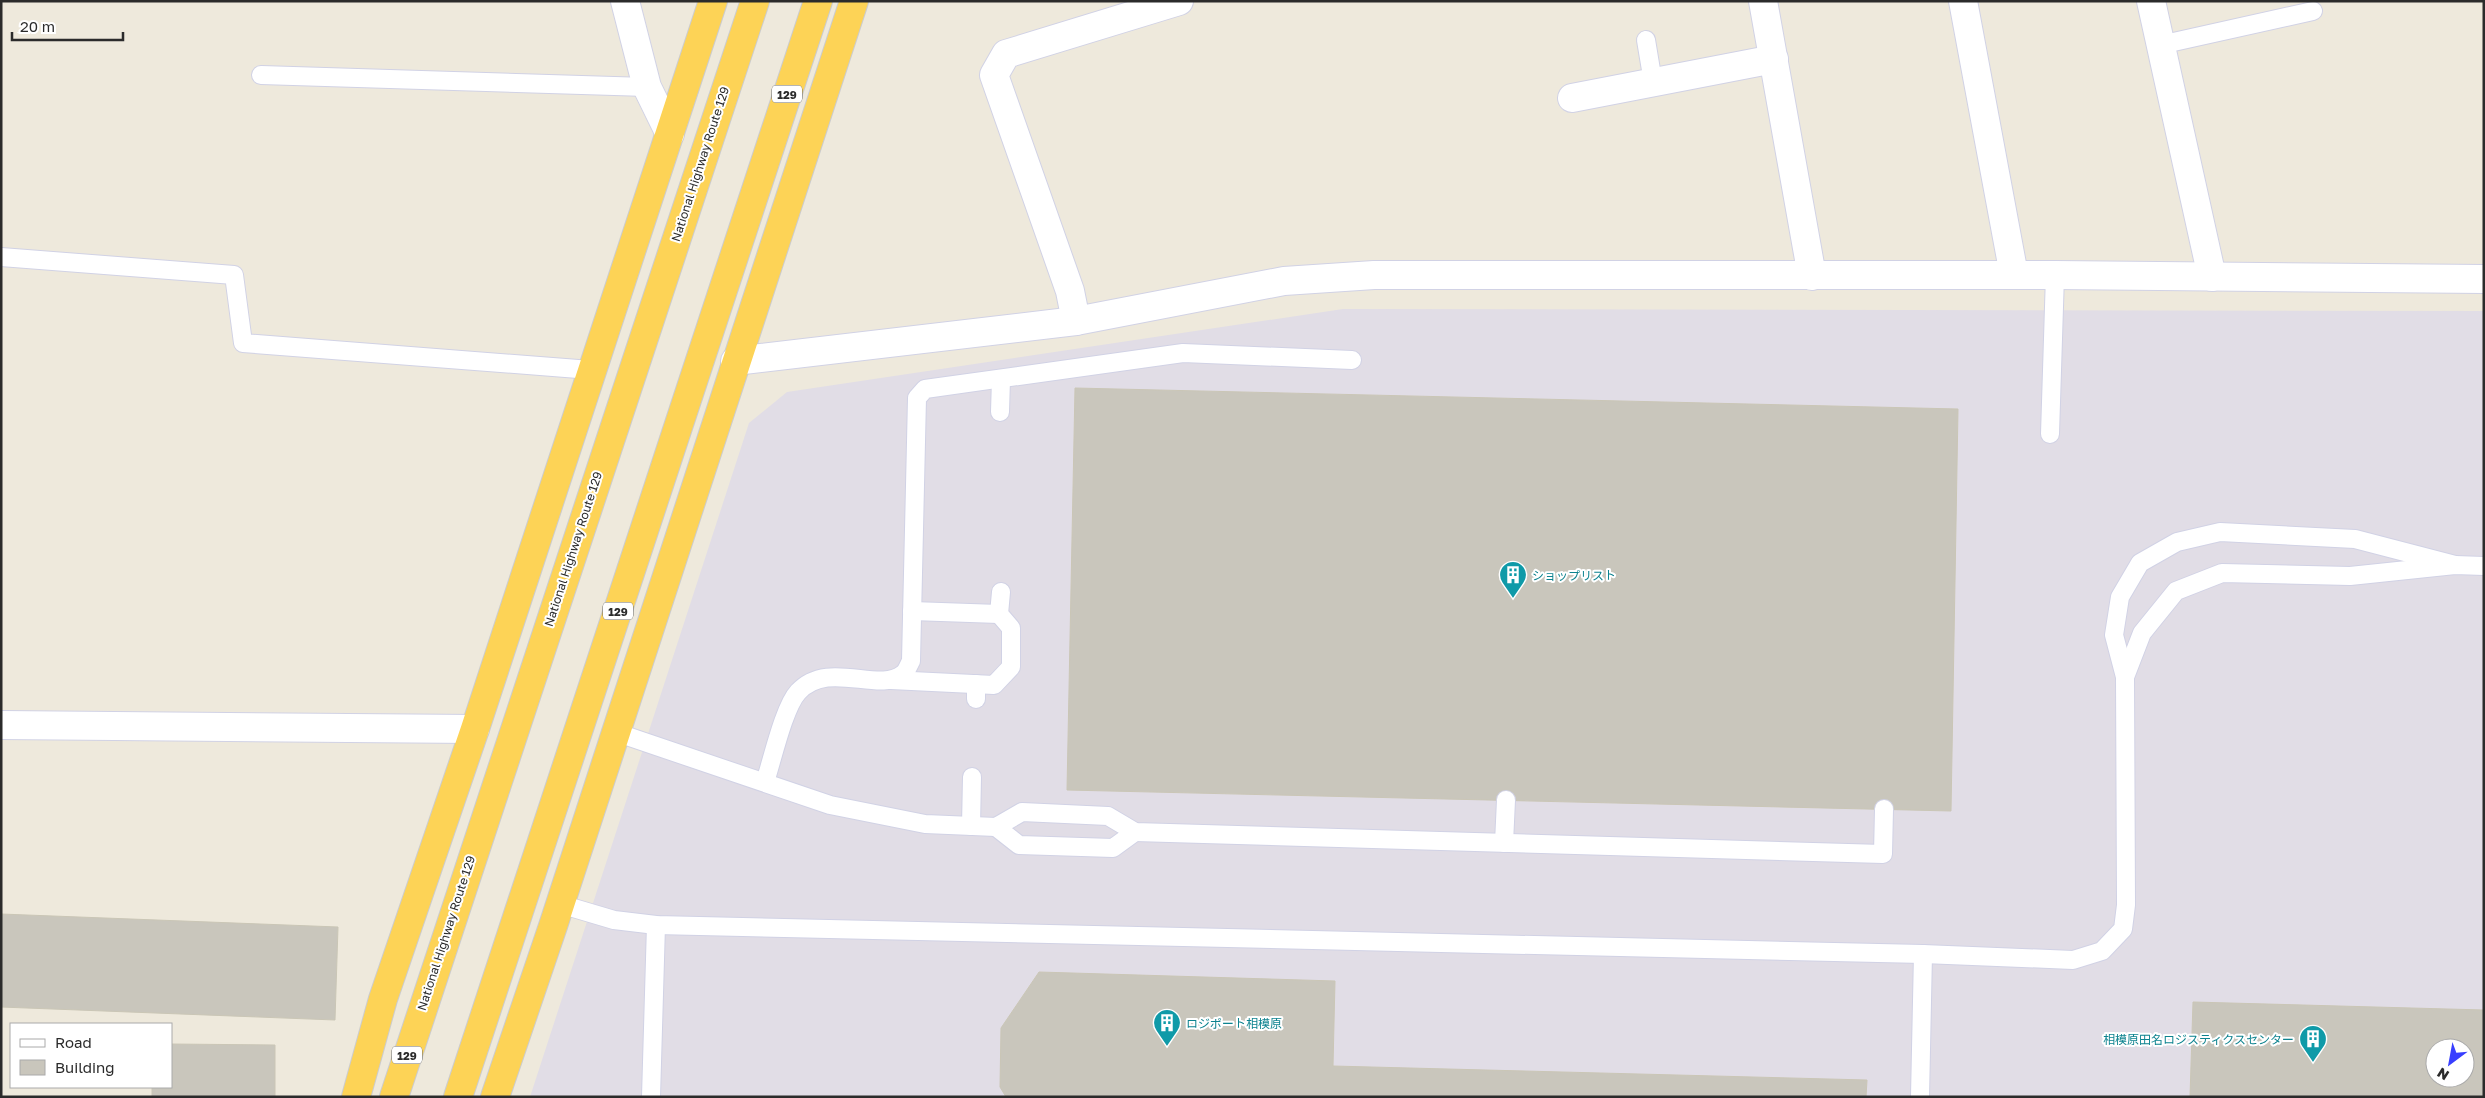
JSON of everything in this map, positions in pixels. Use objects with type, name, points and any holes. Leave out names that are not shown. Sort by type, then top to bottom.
[{"type":"highway","points":[[356,1097],[383,999],[475,729],[713,1]]},
{"type":"highway","name":"National Highway Route 129","points":[[394,1097],[755,1]]},
{"type":"highway","name":"129","points":[[458,1097],[818,1]]},
{"type":"highway","points":[[495,1097],[560,904],[735,361],[854,1]]},
{"type":"street","points":[[626,1],[648,87],[670,134]]},
{"type":"street","points":[[1076,321],[1070,291],[994,75],[1006,54],[1179,1]]},
{"type":"street","points":[[1763,1],[1812,276]]},
{"type":"street","points":[[1963,1],[2014,275]]},
{"type":"street","points":[[2151,1],[2212,277]]},
{"type":"street","points":[[1572,98],[1774,59]]},
{"type":"street","points":[[735,361],[1076,321],[1284,281],[1374,275],[2055,275],[2484,279]]},
{"type":"street","points":[[1,725],[475,729]]},
{"type":"lane","points":[[2160,45],[2313,11]]},
{"type":"lane","points":[[1646,40],[1653,82]]},
{"type":"lane","points":[[261,75],[648,87]]},
{"type":"lane","points":[[1,258],[234,275],[243,343],[592,370]]},
{"type":"lane","points":[[2050,434],[2055,275]]},
{"type":"lane","points":[[891,680],[904,673],[911,660],[917,398],[925,389],[1183,353],[1352,360]]},
{"type":"lane","points":[[1000,412],[1001,379]]},
{"type":"lane","points":[[560,904],[614,920],[656,926],[1923,954],[2072,960],[2102,951],[2123,929],[2126,905],[2125,677],[2114,635],[2120,597],[2140,563],[2177,542],[2220,532],[2355,539],[2454,566]]},
{"type":"lane","points":[[2125,677],[2142,633],[2176,591],[2222,573],[2350,576],[2454,566],[2484,566]]},
{"type":"lane","points":[[765,782],[789,708],[797,693],[812,682],[825,677],[891,680],[976,692],[994,685],[1011,667],[1011,628],[999,614],[1001,592]]},
{"type":"lane","points":[[912,611],[999,614]]},
{"type":"lane","points":[[615,732],[830,805],[925,824],[996,827],[1022,812],[1108,816],[1135,832],[1883,854],[1884,809]]},
{"type":"lane","points":[[971,826],[972,777]]},
{"type":"lane","points":[[1504,843],[1506,800]]},
{"type":"lane","points":[[996,827],[1019,845],[1113,848],[1135,832]]},
{"type":"lane","points":[[651,1097],[656,926]]},
{"type":"lane","points":[[1920,1097],[1923,954]]},
{"type":"shaded area","points":[[1343,309],[2484,311],[2484,1097],[530,1097],[749,423],[787,392]]},
{"type":"building","name":"ショップリスト","points":[[1075,388],[1958,409],[1951,811],[1067,790]]},
{"type":"building","points":[[1,914],[338,927],[335,1020],[1,1007]]},
{"type":"building","name":"ロジポート相模原","points":[[1039,972],[1335,981],[1333,1066],[1867,1080],[1866,1097],[1006,1097],[1000,1087],[1001,1028]]},
{"type":"building","name":"相模原田名ロジスティクスセンター","points":[[2193,1002],[2484,1010],[2484,1097],[2190,1097]]},
{"type":"building","points":[[172,1044],[275,1045],[275,1097],[152,1097],[152,1088],[172,1088]]},
{"type":"place","name":"ショップリスト","points":[[1513,599]]},
{"type":"place","name":"ロジポート相模原","points":[[1167,1047]]},
{"type":"place","name":"相模原田名ロジスティクスセンター","points":[[2313,1063]]}]
